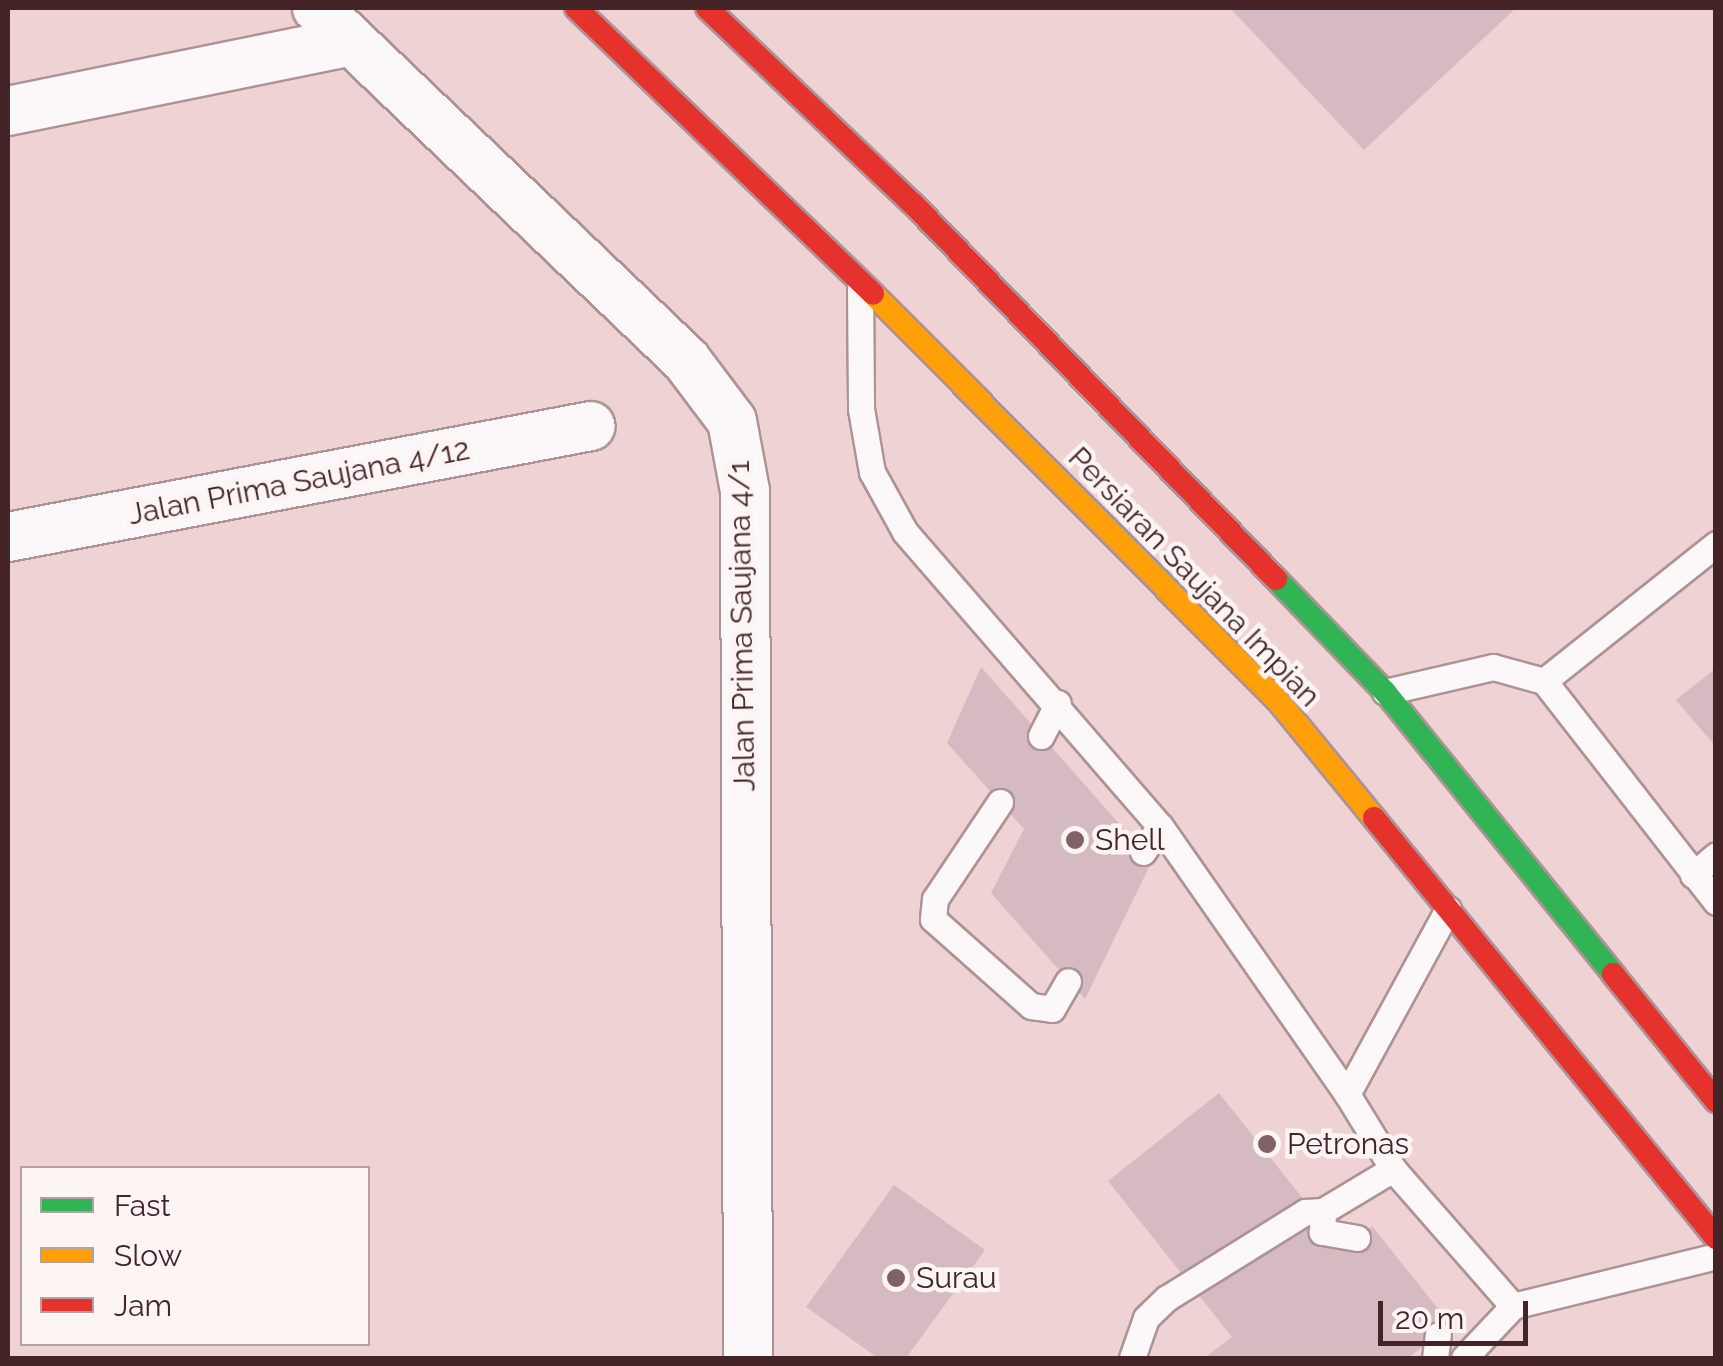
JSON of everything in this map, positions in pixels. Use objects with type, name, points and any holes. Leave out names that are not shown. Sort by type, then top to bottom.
[{"type":"highway","name":"Persiaran Saujana Impian","points":[[576,8],[860,281],[1279,702],[1716,1238]]},
{"type":"highway","name":"Persiaran Saujana Impian","points":[[707,8],[913,204],[1385,692],[1716,1101]]},
{"type":"street","name":"Jalan Prima Saujana 4/1","points":[[316,8],[686,360],[732,421],[745,491],[748,1358]]},
{"type":"street","points":[[8,111],[351,42]]},
{"type":"street","name":"Jalan Prima Saujana 4/12","points":[[8,537],[591,426]]},
{"type":"lane","points":[[860,281],[861,409],[872,472],[904,532],[1058,703],[1160,826],[1347,1094],[1393,1169],[1513,1306]]},
{"type":"lane","points":[[1544,681],[1716,544]]},
{"type":"lane","points":[[1385,692],[1493,668],[1544,681],[1716,902]]},
{"type":"lane","points":[[1041,736],[1058,703]]},
{"type":"lane","points":[[1000,802],[935,899],[933,919],[1031,1006],[1052,1009],[1068,981]]},
{"type":"lane","points":[[1143,852],[1160,826]]},
{"type":"lane","points":[[1693,874],[1716,855]]},
{"type":"lane","points":[[1347,1094],[1449,907]]},
{"type":"lane","points":[[1132,1358],[1146,1318],[1167,1298],[1305,1212],[1323,1211],[1393,1169]]},
{"type":"lane","points":[[1323,1211],[1322,1232],[1357,1238]]},
{"type":"lane","points":[[1464,1358],[1513,1306],[1716,1256]]},
{"type":"building","points":[[1230,8],[1516,8],[1364,150]]},
{"type":"building","name":"Shell","points":[[981,667],[1152,861],[1085,999],[991,893],[1024,829],[947,743]]},
{"type":"building","points":[[1716,668],[1716,747],[1676,700]]},
{"type":"building","points":[[1219,1093],[1343,1249],[1372,1226],[1451,1325],[1408,1358],[1204,1358],[1232,1337],[1108,1181]]},
{"type":"building","name":"Surau","points":[[894,1185],[985,1250],[906,1358],[878,1358],[806,1307]]},
{"type":"traffic: fast","points":[[1276,579],[1385,692],[1613,974]]},
{"type":"traffic: slow","points":[[873,294],[1279,702],[1374,818]]},
{"type":"traffic: jam","points":[[576,8],[873,294]]},
{"type":"traffic: jam","points":[[707,8],[913,204],[1276,579]]},
{"type":"traffic: jam","points":[[1374,818],[1716,1238]]},
{"type":"traffic: jam","points":[[1613,974],[1716,1101]]},
{"type":"place","name":"Shell","points":[[1075,840]]},
{"type":"place","name":"Petronas","points":[[1267,1144]]},
{"type":"place","name":"Surau","points":[[896,1278]]}]
